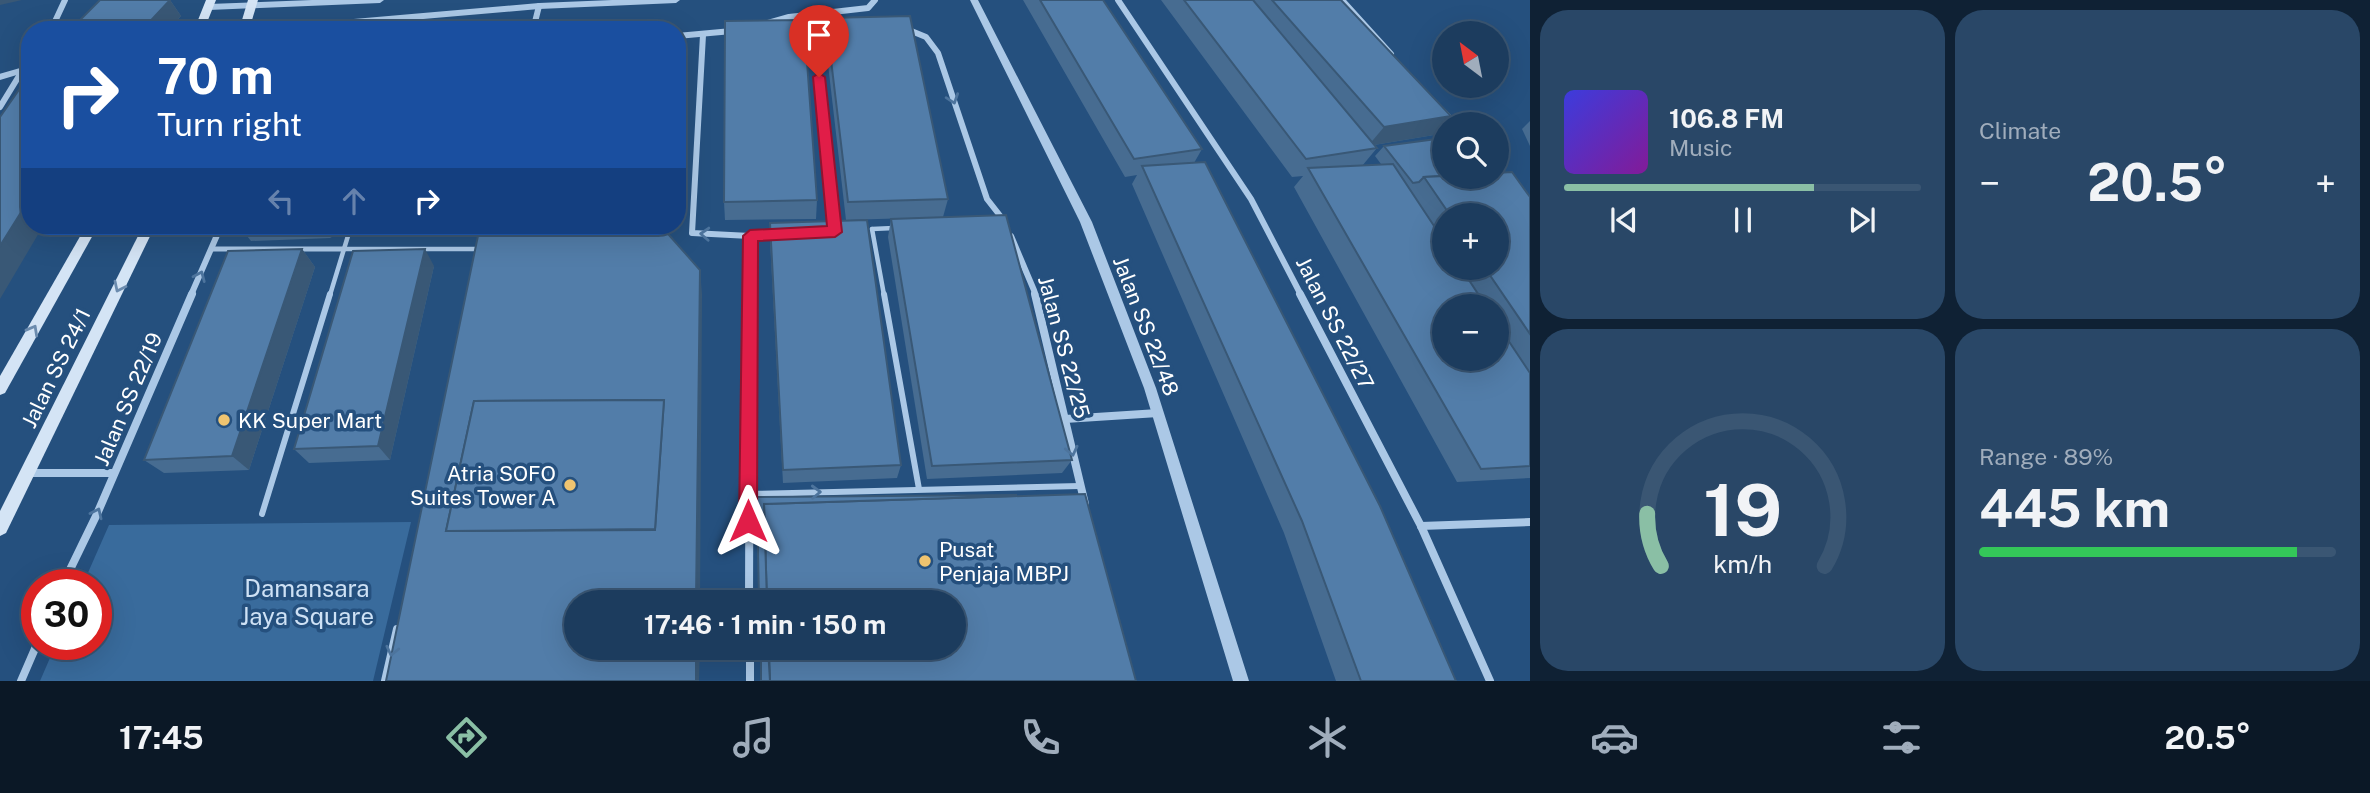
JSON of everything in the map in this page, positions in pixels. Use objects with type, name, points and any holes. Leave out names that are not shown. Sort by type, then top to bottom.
[{"type":"main road","points":[[247,21],[252,3]]},
{"type":"main road","points":[[204,21],[210,4]]},
{"type":"main road","name":"Jalan SS 24/1","points":[[0,389],[87,235]]},
{"type":"main road","name":"Jalan SS 24/1","points":[[0,528],[145,235]]},
{"type":"street","points":[[55,21],[65,0]]},
{"type":"street","points":[[210,4],[380,0]]},
{"type":"street","points":[[356,21],[539,6],[676,0]]},
{"type":"street","points":[[838,26],[762,28],[768,23],[789,17],[868,8],[875,0]]},
{"type":"street","name":"Jalan SS 22/48","points":[[974,0],[1086,222],[1158,413],[1241,681]]},
{"type":"street","name":"Jalan SS 22/27","points":[[1118,0],[1251,199],[1421,526],[1490,681]]},
{"type":"street","points":[[1342,0],[1395,57]]},
{"type":"street","points":[[535,21],[539,6]]},
{"type":"street","name":"Jalan SS 22/25","points":[[898,25],[926,37],[938,53],[987,199],[1005,222],[1035,292],[1087,512]]},
{"type":"street","points":[[686,36],[739,31]]},
{"type":"street","points":[[703,35],[692,233],[750,236],[749,590]]},
{"type":"street","points":[[0,77],[20,71]]},
{"type":"street","points":[[0,107],[20,71]]},
{"type":"street","points":[[1438,105],[1445,112]]},
{"type":"street","name":"Jalan SS 22/19","points":[[70,569],[217,235]]},
{"type":"street","points":[[481,262],[486,237]]},
{"type":"street","points":[[212,249],[344,249]]},
{"type":"street","points":[[1065,419],[1158,413]]},
{"type":"street","points":[[28,473],[114,473]]},
{"type":"street","points":[[1421,526],[1530,522]]},
{"type":"street","points":[[385,681],[399,618]]},
{"type":"street","points":[[21,681],[30,660]]},
{"type":"street","points":[[750,660],[750,681]]},
{"type":"lane","points":[[814,26],[835,232]]},
{"type":"lane","points":[[992,223],[1005,222]]},
{"type":"lane","points":[[860,230],[899,228]]},
{"type":"lane","points":[[873,229],[919,489]]},
{"type":"lane","points":[[750,236],[786,234]]},
{"type":"lane","points":[[262,514],[348,235]]},
{"type":"lane","points":[[344,249],[484,249]]},
{"type":"lane","points":[[748,494],[1080,486]]},
{"type":"green space","name":"Damansara Jaya Square","points":[[411,522],[373,681],[40,681],[49,660],[112,660],[112,569],[90,569],[109,525]]},
{"type":"building","points":[[100,0],[170,0],[150,21],[79,21]]},
{"type":"building","points":[[1040,0],[1103,0],[1202,149],[1134,159]]},
{"type":"building","points":[[1184,0],[1253,0],[1377,148],[1306,159]]},
{"type":"building","points":[[1272,0],[1341,0],[1447,112],[1432,112],[1432,119],[1384,127]]},
{"type":"building","points":[[910,16],[948,199],[848,202],[826,18]]},
{"type":"building","points":[[804,20],[817,200],[724,202],[725,21]]},
{"type":"building","points":[[21,87],[21,212],[0,246],[0,117]]},
{"type":"building","points":[[1432,140],[1432,177],[1424,177],[1413,183],[1384,146]]},
{"type":"building","points":[[1205,162],[1380,506],[1456,681],[1361,681],[1302,521],[1142,166]]},
{"type":"building","points":[[1393,164],[1432,223],[1432,280],[1469,280],[1478,294],[1432,294],[1432,371],[1509,371],[1509,342],[1530,373],[1530,466],[1481,469],[1308,168]]},
{"type":"building","points":[[1509,172],[1512,172],[1530,197],[1530,334],[1509,303],[1509,294],[1503,294],[1493,280],[1509,280],[1509,203],[1442,203],[1432,189],[1509,189]]},
{"type":"building","points":[[1424,177],[1432,177],[1432,189]]},
{"type":"building","points":[[1006,215],[1072,460],[932,466],[891,219]]},
{"type":"building","points":[[867,220],[901,465],[783,470],[770,223]]},
{"type":"building","points":[[478,235],[669,235],[700,270],[696,590],[564,590],[564,660],[696,660],[696,681],[386,681]],"holes":[[[664,400],[655,530],[446,531],[474,401]]]},
{"type":"building","points":[[302,249],[232,456],[144,460],[228,251]]},
{"type":"building","points":[[425,249],[378,446],[294,449],[353,251]]},
{"type":"building","name":"Atria SOFO Suites Tower A","points":[[664,400],[655,529],[446,531],[474,401]]},
{"type":"building","name":"Pusat Penjaja MBPJ","points":[[1085,494],[1136,681],[770,681],[769,660],[966,660],[966,590],[767,590],[764,504]]},
{"type":"building","points":[[1016,495],[764,504],[767,590],[759,590],[757,497]]},
{"type":"building","points":[[761,660],[769,660],[770,681],[761,681]]},
{"type":"place","name":"KK Super Mart","points":[[224,420]]},
{"type":"place","name":"Atria SOFO Suites Tower A","points":[[570,485]]},
{"type":"place","name":"Pusat Penjaja MBPJ","points":[[925,561]]},
{"type":"route","points":[[748,521],[750,236],[835,232],[819,77]]}]
